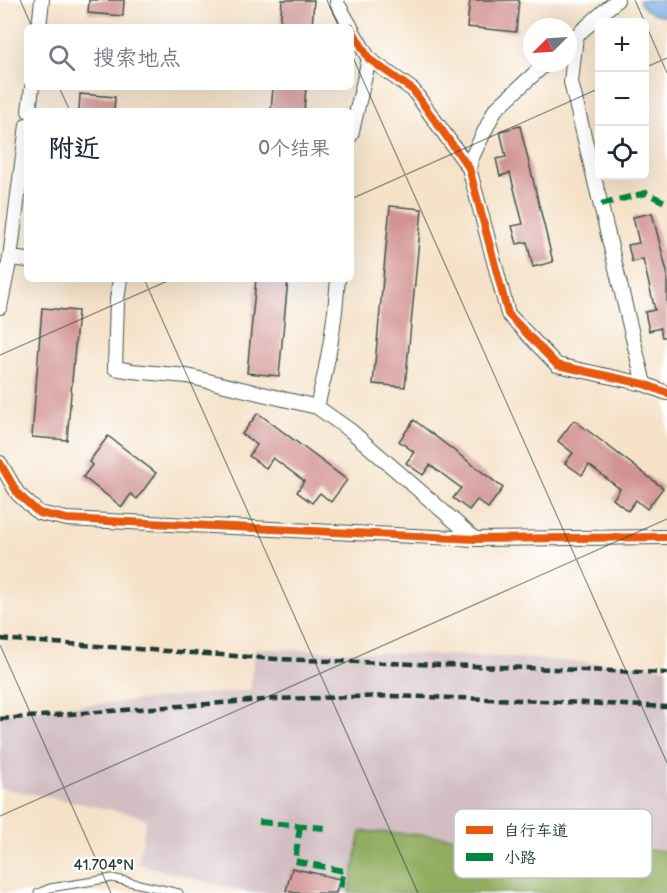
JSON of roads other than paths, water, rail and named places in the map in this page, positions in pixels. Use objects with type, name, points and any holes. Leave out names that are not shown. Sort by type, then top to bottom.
[{"type":"street","points":[[39,24],[42,0]]},
{"type":"street","points":[[337,0],[349,24]]},
{"type":"street","points":[[577,36],[617,0]]},
{"type":"street","points":[[354,32],[369,58],[413,90],[469,168],[508,314],[557,365],[644,384],[667,393]]},
{"type":"street","points":[[354,122],[369,58]]},
{"type":"street","points":[[469,168],[495,110],[536,72]]},
{"type":"street","points":[[572,72],[572,82],[644,384]]},
{"type":"street","points":[[29,108],[32,90]]},
{"type":"street","points":[[0,307],[10,258],[24,148]]},
{"type":"street","points":[[10,258],[24,260]]},
{"type":"street","points":[[120,282],[115,368],[187,376],[316,407],[351,431],[475,539]]},
{"type":"street","points":[[316,407],[335,317],[338,282]]},
{"type":"street","points":[[0,463],[18,494],[39,513],[67,519],[475,539],[667,537]]},
{"type":"lane","points":[[38,893],[50,888],[112,878],[179,893]]},
{"type":"water","points":[[639,0],[667,0],[667,17],[646,10]]},
{"type":"railway","points":[[0,639],[276,659],[667,673]]},
{"type":"railway","points":[[0,719],[277,699],[392,696],[667,707]]}]
